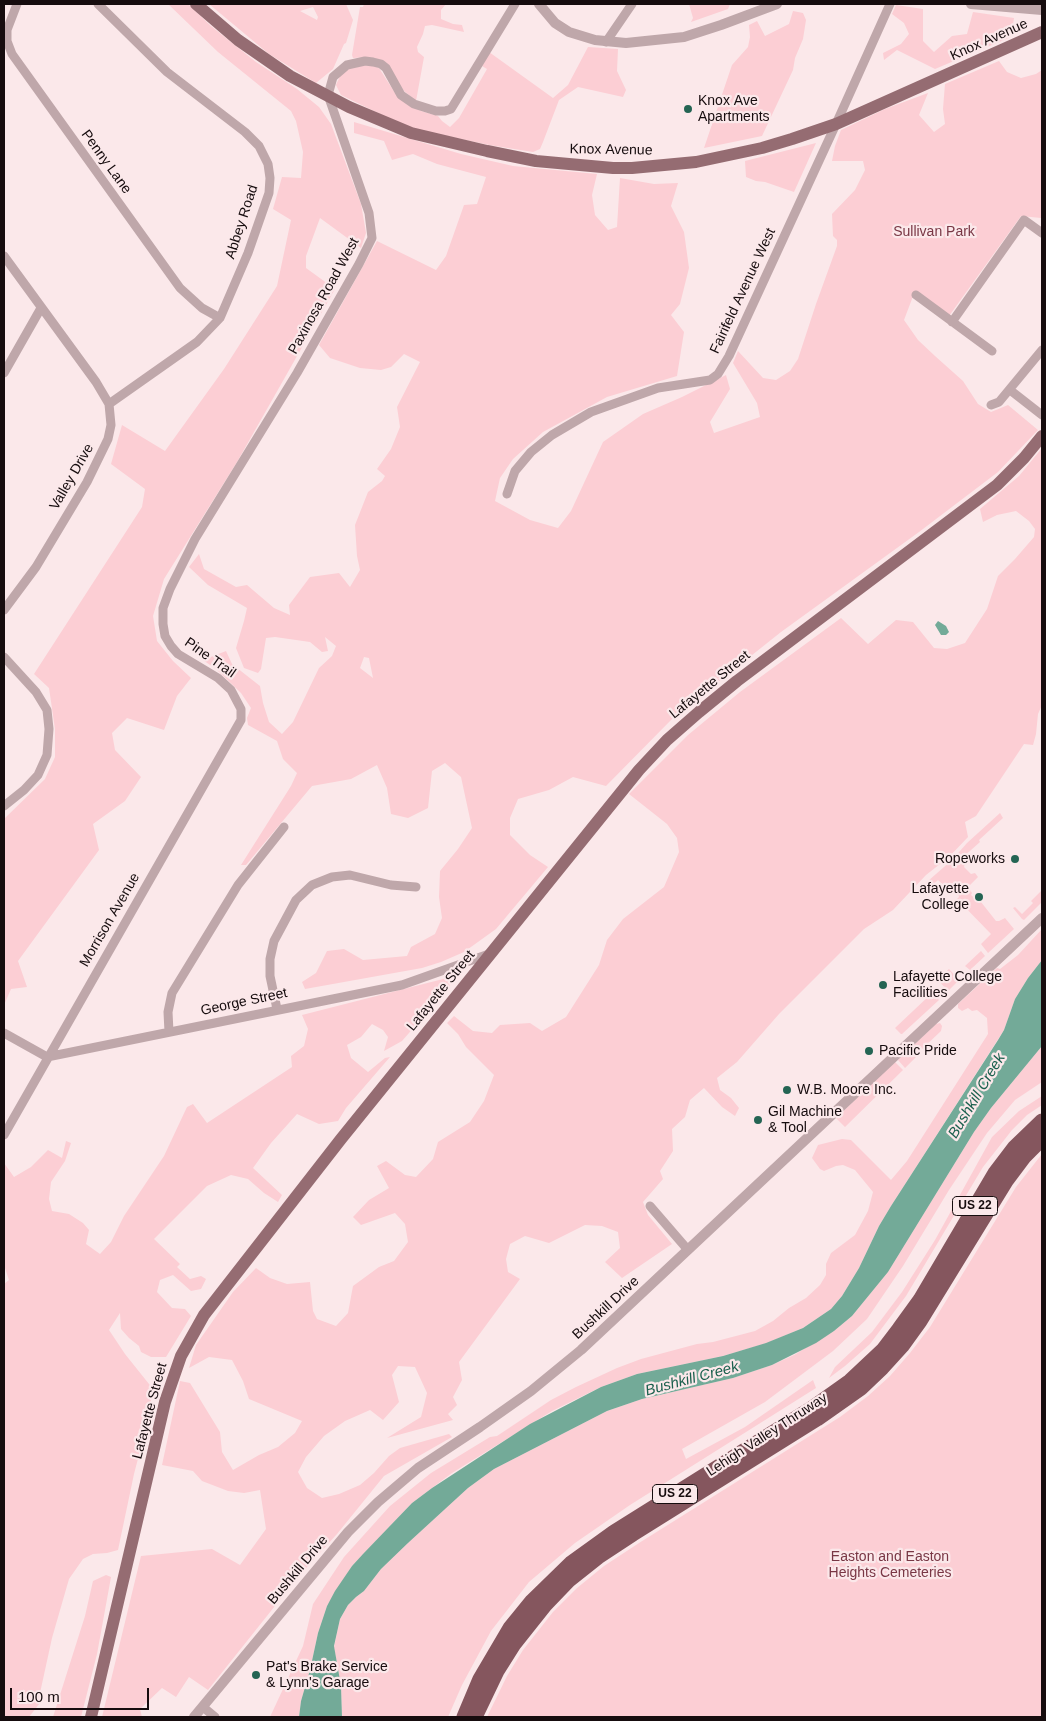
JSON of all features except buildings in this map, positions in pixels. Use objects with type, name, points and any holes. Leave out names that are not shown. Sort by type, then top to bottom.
[{"type":"highway","name":"Lehigh Valley Thruway","points":[[464,1717],[480,1679],[510,1628],[545,1587],[571,1563],[614,1532],[812,1408],[850,1381],[883,1350],[920,1300],[995,1173],[1014,1148],[1042,1121]]},
{"type":"highway","name":"Lehigh Valley Thruway","points":[[475,1717],[497,1671],[514,1644],[539,1612],[569,1580],[598,1557],[633,1534],[834,1408],[861,1388],[882,1368],[902,1346],[920,1321],[1006,1181],[1024,1157],[1042,1139]]},
{"type":"main road","name":"Knox Avenue","points":[[196,4],[262,58],[290,76],[350,107],[411,133],[536,162],[602,168],[632,168],[696,162],[762,148],[836,124],[1042,32]]},
{"type":"main road","name":"Lafayette Street","points":[[91,1717],[165,1402],[176,1365],[190,1336],[209,1308],[341,1139],[639,770],[667,740],[737,681],[998,486],[1042,436]]},
{"type":"street","name":"Penny Lane","points":[[16,4],[6,30],[7,41],[12,54],[180,288],[202,308],[220,318]]},
{"type":"street","name":"Abbey Road","points":[[98,4],[167,72],[245,132],[258,146],[268,164],[270,178],[269,193],[248,253],[220,318],[210,330],[190,347],[109,404]]},
{"type":"street","points":[[328,96],[333,77],[339,70],[357,62],[373,62],[381,64],[386,68],[401,95],[414,104],[445,112],[451,109],[515,4]]},
{"type":"street","points":[[539,4],[555,22],[569,32],[606,42],[626,43],[684,37],[774,4]]},
{"type":"street","points":[[606,42],[632,4]]},
{"type":"street","name":"Fairifeld Avenue West","points":[[507,494],[516,471],[531,452],[552,435],[591,412],[658,388],[710,380],[718,374],[729,356],[890,4]]},
{"type":"street","points":[[971,4],[1008,5],[1042,10]]},
{"type":"street","name":"Paxinosa Road West","points":[[170,589],[195,539],[301,366],[372,238],[369,213],[328,96]]},
{"type":"street","points":[[952,322],[1024,220],[1042,233]]},
{"type":"street","name":"Valley Drive","points":[[4,256],[96,382],[109,404],[111,426],[108,439],[100,457],[36,567],[4,610]]},
{"type":"street","points":[[916,295],[992,351]]},
{"type":"street","points":[[4,373],[41,308]]},
{"type":"street","points":[[991,405],[999,402],[1042,350]]},
{"type":"street","points":[[1010,390],[1042,415]]},
{"type":"street","name":"Pine Trail","points":[[170,589],[164,608],[163,624],[165,636],[178,654],[218,678],[231,690],[242,709],[241,720]]},
{"type":"street","points":[[4,657],[36,692],[47,710],[49,729],[47,755],[38,775],[24,790],[4,806]]},
{"type":"street","name":"Morrison Avenue","points":[[4,1134],[241,720]]},
{"type":"street","points":[[169,1032],[168,1012],[172,993],[238,884],[284,827]]},
{"type":"street","points":[[278,1009],[270,976],[270,959],[274,941],[296,900],[312,885],[332,876],[350,875],[391,886],[416,887]]},
{"type":"street","name":"Bushkill Drive","points":[[194,1717],[348,1532],[378,1502],[418,1468],[480,1427],[553,1374],[1042,918]]},
{"type":"street","name":"George Street","points":[[47,1057],[402,985],[492,953]]},
{"type":"street","points":[[4,1033],[47,1057]]},
{"type":"street","points":[[650,1206],[688,1250]]},
{"type":"street","points":[[203,1707],[216,1717]]},
{"type":"green space","points":[[168,4],[188,4],[211,26],[256,62],[297,89],[319,107],[331,124],[361,204],[366,233],[361,248],[320,218],[306,256],[306,268],[335,289],[237,462],[164,579],[153,616],[157,641],[173,661],[191,678],[177,696],[164,730],[127,718],[112,733],[115,750],[141,777],[125,801],[93,824],[99,850],[18,961],[27,987],[11,989],[4,1005],[4,819],[45,779],[55,757],[55,729],[49,688],[34,674],[142,507],[145,489],[111,464],[122,425],[165,451],[224,369],[277,286],[291,220],[273,209],[282,177],[301,178],[303,152],[296,121],[291,111],[218,52]]},
{"type":"green space","points":[[209,4],[346,4],[353,20],[346,43],[333,69],[316,83],[269,54]],"holes":[[[313,7],[318,17],[317,20],[300,11]]]},
{"type":"green space","points":[[364,4],[446,4],[441,10],[441,19],[453,24],[462,25],[464,32],[432,25],[425,26],[417,47],[418,52],[424,57],[416,101],[404,91],[381,60],[368,57],[353,58],[360,7],[363,7]]},
{"type":"green space","points":[[689,4],[730,4],[728,9],[691,22],[693,18]]},
{"type":"green space","points":[[896,5],[923,9],[923,41],[934,52],[952,36],[967,34],[973,12],[1014,18],[1011,37],[935,69],[897,50],[884,60],[883,53],[901,44],[909,34],[904,23],[892,14]]},
{"type":"green space","points":[[793,11],[803,13],[806,20],[803,39],[795,58],[793,70],[762,136],[704,148],[732,65],[748,47],[750,37],[749,25],[757,21],[765,36],[789,24]]},
{"type":"green space","points":[[588,47],[618,49],[617,71],[626,90],[623,97],[578,87],[559,100],[540,149],[533,152],[409,128],[341,95],[336,85],[341,74],[355,66],[374,66],[379,68],[395,93],[421,111],[438,116],[450,127],[459,118],[487,69],[482,66],[489,52],[553,98],[568,85]]},
{"type":"green space","name":"Sullivan Park","points":[[999,61],[1007,72],[1021,78],[1036,74],[1042,70],[1042,216],[1041,218],[1021,216],[949,316],[915,291],[904,320],[918,340],[963,381],[978,404],[991,412],[1008,405],[1038,430],[998,472],[781,632],[673,718],[606,786],[573,777],[549,790],[518,799],[510,818],[510,835],[530,855],[548,867],[496,929],[464,952],[422,968],[305,989],[302,982],[316,973],[327,951],[344,949],[363,960],[407,956],[411,947],[435,934],[442,918],[439,897],[440,871],[472,828],[461,777],[445,763],[432,771],[428,808],[408,818],[391,814],[387,788],[377,765],[351,779],[312,786],[246,865],[241,865],[291,786],[297,773],[283,759],[277,741],[248,725],[247,718],[251,708],[241,693],[217,670],[203,660],[226,651],[232,664],[260,686],[269,722],[282,734],[293,722],[319,668],[332,656],[336,646],[325,637],[328,651],[322,652],[310,642],[275,637],[266,638],[261,669],[258,673],[244,668],[236,648],[247,608],[208,585],[189,567],[199,554],[204,569],[236,587],[247,585],[274,608],[290,615],[289,605],[310,577],[339,573],[350,587],[360,570],[355,525],[368,492],[382,481],[385,476],[377,469],[391,449],[400,427],[397,407],[420,362],[404,354],[391,367],[381,370],[360,368],[330,358],[319,345],[377,241],[436,270],[446,256],[464,205],[477,204],[486,177],[437,164],[413,154],[392,160],[384,141],[354,133],[354,122],[461,154],[513,166],[597,174],[592,195],[595,215],[608,230],[617,227],[620,178],[654,184],[678,183],[671,206],[684,232],[689,268],[680,304],[671,315],[684,332],[677,376],[607,397],[543,432],[513,459],[500,478],[495,501],[530,520],[558,528],[571,511],[603,442],[643,414],[726,375],[730,389],[710,422],[714,433],[760,417],[757,403],[733,363],[738,351],[763,378],[776,380],[790,371],[798,359],[837,246],[837,240],[833,236],[832,214],[855,190],[865,170],[863,161],[832,161],[841,130],[885,109],[928,93],[919,115],[934,132],[945,124],[943,109],[945,84]],"holes":[[[364,657],[369,658],[373,678],[360,668]]]},
{"type":"green space","points":[[816,143],[794,192],[746,177],[745,161]]},
{"type":"green space","points":[[1042,448],[1042,705],[1038,714],[1033,745],[1024,744],[976,816],[965,822],[968,837],[949,857],[926,875],[893,910],[864,929],[779,1014],[737,1062],[717,1078],[720,1090],[731,1098],[739,1108],[735,1116],[722,1107],[704,1088],[690,1100],[685,1117],[672,1129],[673,1151],[660,1171],[663,1179],[643,1202],[648,1215],[672,1244],[622,1278],[605,1262],[620,1248],[618,1232],[602,1226],[585,1225],[549,1243],[525,1236],[510,1244],[506,1259],[508,1272],[520,1279],[459,1362],[462,1380],[453,1397],[457,1405],[448,1414],[453,1420],[387,1438],[421,1417],[427,1393],[415,1367],[398,1366],[392,1375],[399,1402],[383,1420],[370,1410],[345,1421],[324,1436],[306,1457],[298,1472],[307,1488],[322,1498],[339,1494],[360,1485],[389,1456],[400,1448],[449,1434],[452,1437],[384,1476],[337,1534],[298,1577],[208,1690],[189,1677],[176,1697],[162,1688],[140,1709],[142,1717],[102,1717],[141,1556],[212,1549],[240,1565],[266,1529],[260,1490],[244,1493],[228,1491],[202,1481],[193,1471],[162,1465],[180,1381],[190,1383],[220,1432],[222,1452],[233,1470],[259,1455],[278,1447],[295,1433],[302,1421],[249,1399],[243,1381],[232,1360],[209,1357],[189,1368],[196,1345],[233,1292],[256,1268],[270,1278],[287,1284],[310,1282],[313,1311],[317,1319],[336,1326],[348,1313],[353,1286],[379,1267],[394,1261],[408,1242],[405,1224],[395,1213],[361,1225],[353,1217],[369,1200],[389,1188],[377,1166],[386,1161],[405,1175],[416,1177],[433,1159],[438,1142],[470,1122],[484,1101],[494,1075],[466,1047],[458,1034],[447,1023],[454,1016],[473,1031],[492,1033],[500,1025],[530,1023],[542,1031],[566,1017],[599,965],[607,940],[623,919],[664,887],[679,852],[677,838],[667,824],[629,794],[688,735],[740,692],[841,618],[868,644],[896,620],[913,622],[934,648],[947,649],[965,643],[987,609],[998,576],[1034,537],[1035,529],[1029,521],[1016,511],[997,515],[983,522],[980,509],[1019,476]]},
{"type":"green space","points":[[1000,813],[1003,818],[961,859],[965,864],[964,867],[971,874],[975,873],[978,877],[968,887],[972,893],[971,895],[981,902],[996,921],[1005,918],[1014,929],[988,953],[981,944],[991,934],[957,899],[959,897],[957,890],[949,883],[942,884],[938,880],[923,893],[920,888]]},
{"type":"green space","points":[[1042,890],[1042,902],[1024,920],[1022,919],[1013,908],[1015,907],[1022,914]]},
{"type":"green space","points":[[1042,929],[1042,960],[1015,999],[1004,1030],[891,1206],[859,1268],[842,1296],[831,1309],[803,1328],[767,1343],[723,1356],[637,1374],[601,1387],[552,1411],[452,1473],[412,1503],[352,1566],[327,1606],[318,1633],[301,1701],[299,1717],[270,1717],[303,1646],[313,1604],[344,1557],[390,1506],[431,1473],[490,1437],[497,1436],[551,1400],[576,1387],[641,1359],[755,1331],[806,1298],[820,1285],[826,1275],[826,1264],[831,1253],[855,1235],[868,1211],[873,1192],[855,1170],[843,1165],[824,1171],[820,1169],[812,1158],[818,1145],[842,1139],[851,1140],[891,1180],[907,1161],[988,1034],[987,1018],[977,1010],[972,1011],[968,1008],[962,1011],[958,1008],[958,1004],[997,968],[1000,969],[1018,955]]},
{"type":"green space","points":[[981,951],[985,956],[970,970],[965,966]]},
{"type":"green space","points":[[949,969],[959,980],[948,991],[937,979]]},
{"type":"green space","points":[[447,978],[450,986],[402,1041],[384,1051],[388,1037],[383,1030],[372,1024],[361,1037],[347,1045],[351,1058],[368,1072],[385,1058],[390,1057],[346,1108],[338,1121],[319,1124],[297,1114],[271,1143],[253,1168],[282,1195],[278,1202],[248,1179],[231,1175],[207,1186],[154,1239],[180,1264],[177,1267],[190,1279],[201,1276],[206,1279],[201,1289],[191,1291],[173,1275],[160,1280],[157,1292],[172,1308],[185,1309],[191,1316],[166,1357],[151,1357],[141,1352],[139,1346],[121,1329],[120,1313],[109,1330],[125,1354],[153,1389],[118,1550],[93,1554],[83,1559],[69,1579],[52,1638],[40,1693],[43,1699],[29,1717],[4,1717],[4,1284],[9,1280],[4,1265],[4,1163],[14,1177],[31,1167],[48,1150],[62,1158],[66,1141],[71,1143],[65,1161],[51,1182],[49,1199],[52,1211],[69,1214],[83,1223],[89,1230],[86,1244],[100,1254],[111,1242],[124,1216],[164,1156],[187,1107],[193,1104],[207,1123],[292,1067],[291,1056],[304,1046],[308,1029],[302,1015]]},
{"type":"green space","points":[[932,993],[939,1000],[901,1034],[895,1028]]},
{"type":"green space","points":[[940,1023],[942,1026],[941,1031],[905,1068],[898,1060],[936,1024]]},
{"type":"green space","points":[[1042,1046],[1042,1082],[1015,1100],[987,1133],[949,1190],[903,1266],[867,1319],[833,1351],[765,1402],[682,1449],[686,1459],[745,1427],[813,1380],[816,1388],[630,1505],[575,1543],[529,1582],[491,1631],[462,1685],[448,1717],[342,1717],[341,1686],[334,1647],[340,1619],[348,1605],[364,1591],[381,1569],[408,1543],[468,1488],[494,1469],[607,1411],[642,1399],[733,1378],[772,1365],[794,1355],[834,1331],[852,1316],[888,1272],[974,1132],[991,1108]]},
{"type":"green space","points":[[895,1062],[903,1070],[845,1127],[836,1118]]},
{"type":"green space","points":[[1042,1096],[1042,1105],[1027,1115],[1012,1130],[983,1167],[906,1296],[870,1344],[829,1378],[835,1367],[872,1332],[902,1292],[935,1240],[992,1137],[1019,1111]]},
{"type":"green space","name":"Easton and Easton Heights Cemeteries","points":[[1042,1154],[1042,1717],[487,1717],[507,1676],[523,1650],[553,1612],[577,1588],[604,1566],[639,1543],[840,1417],[868,1396],[890,1376],[930,1327],[1016,1187]]},
{"type":"green space","points":[[106,1575],[111,1577],[97,1654],[81,1717],[53,1717],[85,1616],[93,1581]]},
{"type":"water","points":[[938,621],[946,626],[949,632],[946,635],[941,635],[935,625]]},
{"type":"water","name":"Bushkill Creek","points":[[1042,960],[1042,1046],[991,1108],[974,1132],[888,1272],[852,1316],[816,1343],[772,1365],[733,1378],[642,1399],[607,1411],[494,1469],[468,1488],[408,1543],[381,1569],[364,1591],[348,1605],[340,1619],[334,1646],[341,1686],[342,1717],[299,1717],[301,1701],[318,1633],[327,1606],[352,1566],[412,1503],[530,1424],[601,1387],[637,1374],[723,1356],[766,1343],[803,1328],[831,1309],[842,1296],[859,1268],[891,1206],[998,1040],[1004,1030],[1015,999]]},
{"type":"place","name":"Knox Ave Apartments","points":[[688,109]]},
{"type":"place","name":"Ropeworks","points":[[1015,859]]},
{"type":"place","name":"Lafayette College","points":[[979,897]]},
{"type":"place","name":"Lafayette College Facilities","points":[[883,985]]},
{"type":"place","name":"Pacific Pride","points":[[869,1051]]},
{"type":"place","name":"W.B. Moore Inc.","points":[[787,1090]]},
{"type":"place","name":"Gil Machine & Tool","points":[[758,1120]]},
{"type":"place","name":"Pat's Brake Service & Lynn's Garage","points":[[256,1675]]}]
